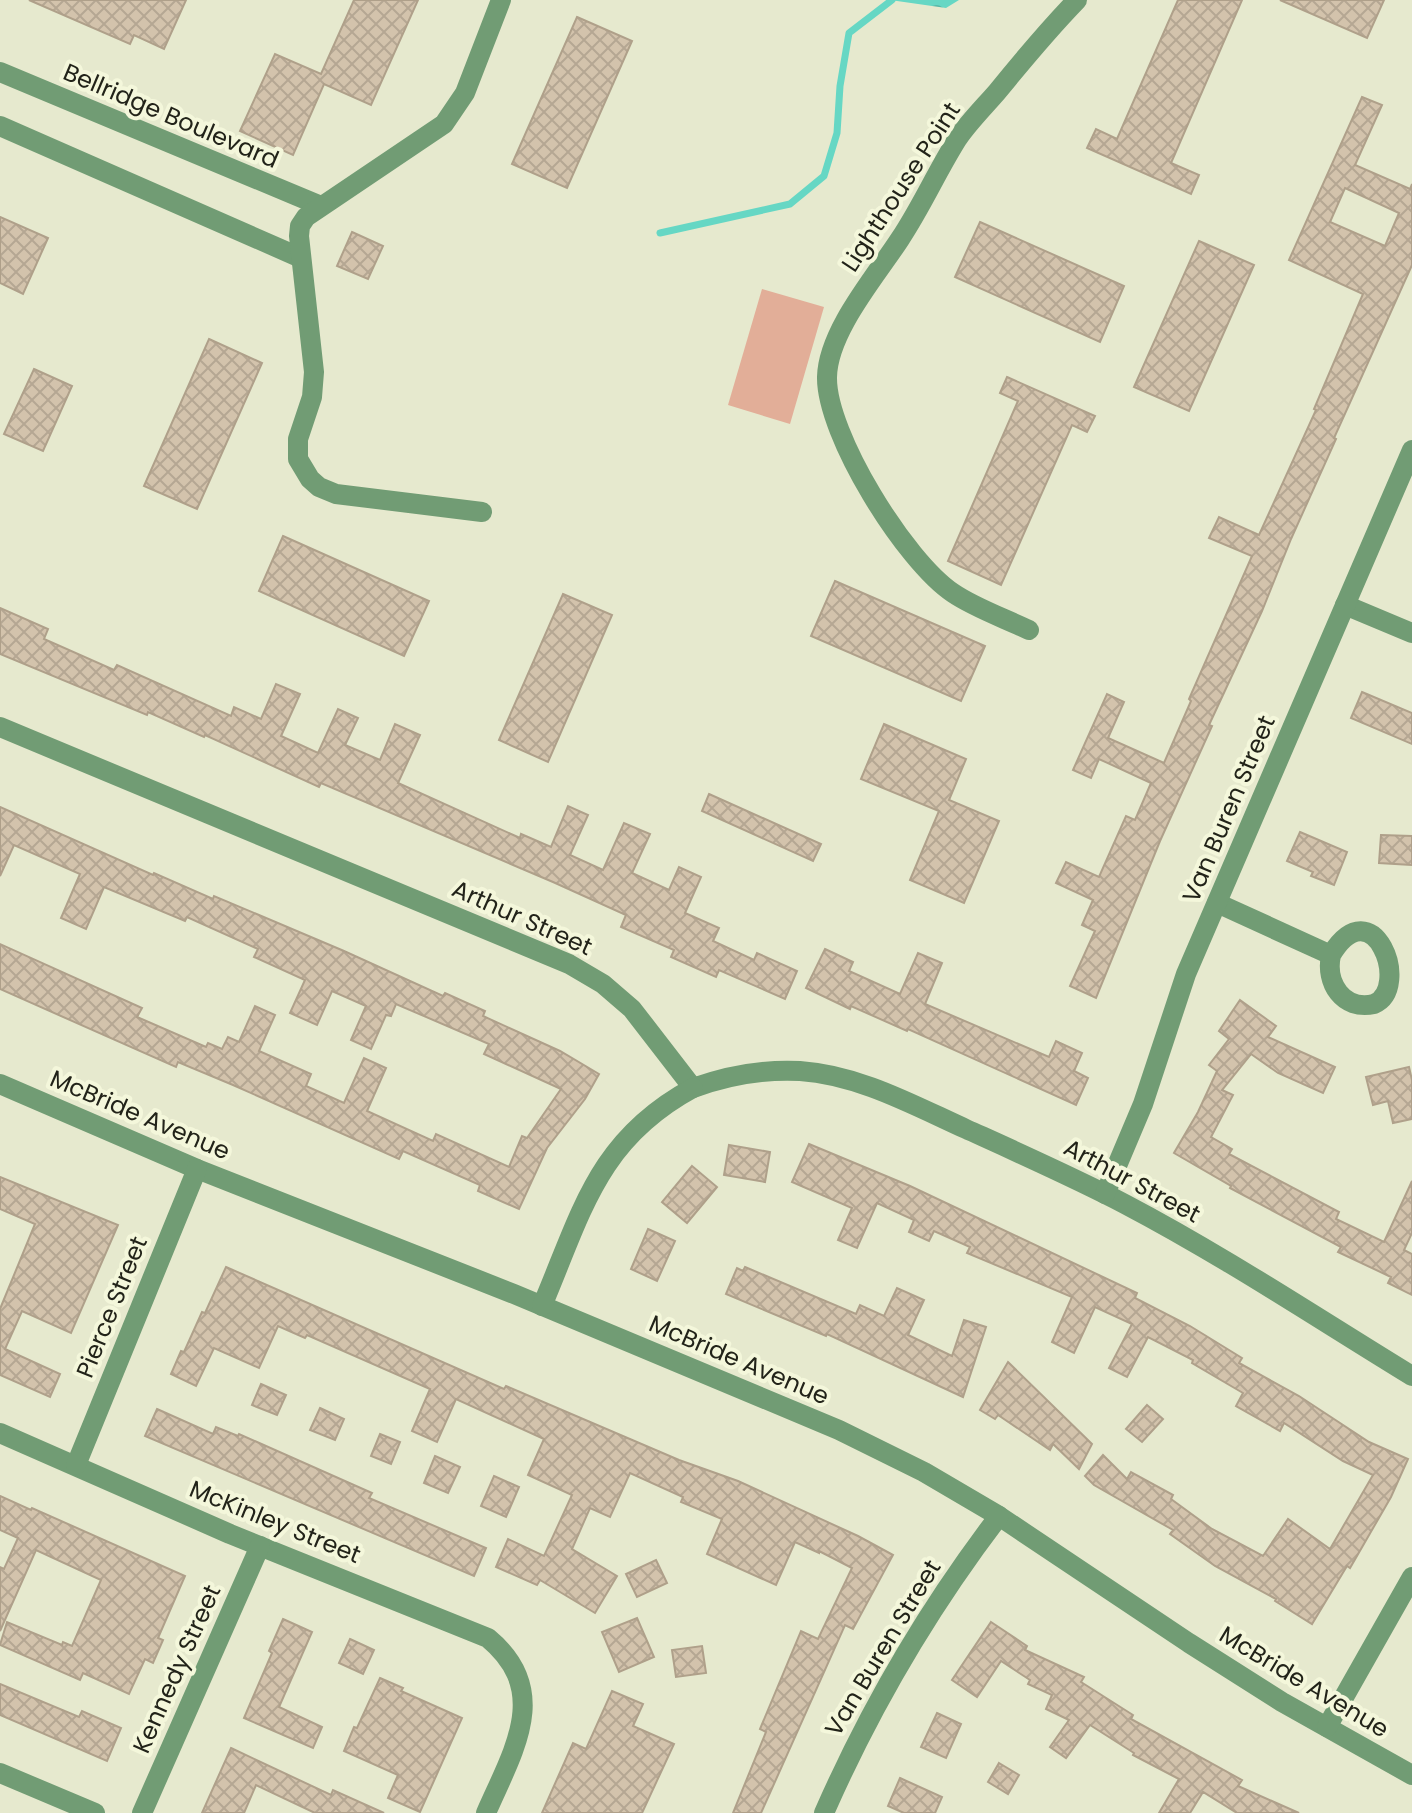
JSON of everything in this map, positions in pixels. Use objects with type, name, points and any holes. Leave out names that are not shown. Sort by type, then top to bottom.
[{"type":"street","points":[[482,512],[336,494],[319,487],[302,470],[298,459],[298,439],[312,397],[314,372],[299,236],[300,226],[306,217],[444,124],[465,93],[501,0]]},
{"type":"street","name":"Lighthouse Point","points":[[1029,630],[954,593],[927,571],[898,538],[860,474],[834,412],[827,379],[835,343],[913,219],[959,137],[1077,0]]},
{"type":"street","name":"Bellridge Boulevard","points":[[0,72],[321,206]]},
{"type":"street","points":[[0,126],[301,258]]},
{"type":"street","name":"Van Buren Street","points":[[1105,1194],[1143,1104],[1186,974],[1412,450]]},
{"type":"street","points":[[1345,605],[1412,633]]},
{"type":"street","name":"Arthur Street","points":[[0,727],[569,964],[603,984],[632,1009],[693,1088],[732,1074],[760,1071],[802,1071],[844,1078],[884,1092],[1068,1175],[1244,1273],[1412,1376]]},
{"type":"street","points":[[1217,903],[1331,955]]},
{"type":"street","name":"McBride Avenue","points":[[0,1084],[197,1169],[542,1306],[839,1430],[924,1472],[999,1516],[1189,1643],[1412,1775]]},
{"type":"street","points":[[542,1306],[590,1191],[609,1158],[644,1119],[693,1088]]},
{"type":"street","name":"Pierce Street","points":[[76,1465],[197,1169]]},
{"type":"street","name":"McKinley Street","points":[[0,1433],[260,1546],[480,1634],[500,1648],[517,1674],[524,1710],[522,1726],[486,1813]]},
{"type":"street","name":"Van Buren Street","points":[[824,1813],[855,1744],[922,1624],[999,1516]]},
{"type":"street","name":"Kennedy Street","points":[[142,1813],[260,1546]]},
{"type":"street","points":[[1327,1727],[1412,1577]]},
{"type":"street","points":[[0,1773],[95,1813]]},
{"type":"shaded area","points":[[762,289],[824,307],[790,424],[728,405]]},
{"type":"water","points":[[890,0],[959,0],[946,8]]},
{"type":"building","points":[[29,0],[186,0],[164,49],[134,35],[130,44]]},
{"type":"building","points":[[354,0],[418,0],[371,105],[324,84],[293,155],[240,131],[275,54],[321,74]]},
{"type":"building","points":[[1178,0],[1242,0],[1171,163],[1199,175],[1191,194],[1087,148],[1096,129],[1117,139]]},
{"type":"building","points":[[1280,0],[1384,0],[1367,38]]},
{"type":"building","points":[[577,17],[632,41],[567,188],[512,164]]},
{"type":"building","points":[[1362,97],[1382,105],[1355,165],[1410,189],[1412,184],[1412,265],[1334,438],[1262,611],[1209,725],[1212,726],[1160,841],[1096,998],[1070,986],[1095,931],[1082,925],[1093,900],[1056,883],[1066,862],[1099,877],[1126,816],[1135,820],[1151,783],[1099,759],[1091,778],[1073,770],[1107,694],[1124,702],[1108,738],[1164,763],[1252,556],[1209,538],[1219,517],[1259,535],[1316,410],[1363,294],[1289,260]],"holes":[[[1345,188],[1399,213],[1385,246],[1330,222]]]},
{"type":"building","points":[[0,217],[48,238],[23,294],[0,283]]},
{"type":"building","points":[[980,222],[1124,286],[1100,342],[955,277]]},
{"type":"building","points":[[352,232],[383,246],[368,279],[337,266]]},
{"type":"building","points":[[1199,241],[1254,265],[1189,411],[1134,387]]},
{"type":"building","points":[[209,339],[262,363],[197,509],[144,486]]},
{"type":"building","points":[[34,369],[72,386],[43,451],[4,434]]},
{"type":"building","points":[[1007,377],[1095,416],[1087,432],[1072,425],[1001,585],[948,561],[1018,401],[1000,393]]},
{"type":"building","points":[[283,536],[429,601],[404,656],[259,591]]},
{"type":"building","points":[[835,581],[985,646],[961,701],[811,636]]},
{"type":"building","points":[[563,594],[612,615],[548,762],[499,740]]},
{"type":"building","points":[[0,608],[48,629],[44,639],[114,670],[117,665],[231,716],[234,707],[261,719],[276,684],[300,694],[281,736],[318,753],[338,709],[358,718],[345,745],[380,760],[395,724],[420,735],[398,783],[520,838],[521,834],[551,847],[568,806],[588,815],[570,855],[603,870],[624,823],[650,834],[632,873],[669,890],[679,867],[701,877],[685,913],[719,928],[713,941],[754,960],[757,953],[797,971],[785,999],[719,970],[716,977],[671,957],[674,950],[621,927],[626,915],[553,882],[321,783],[319,787],[205,735],[148,712],[147,715],[0,654]]},
{"type":"building","points":[[1362,692],[1412,713],[1412,744],[1351,718]]},
{"type":"building","points":[[884,724],[966,759],[949,800],[999,821],[964,903],[910,880],[939,811],[861,779]]},
{"type":"building","points":[[709,794],[821,844],[813,861],[702,811]]},
{"type":"building","points":[[0,807],[153,875],[213,899],[214,896],[443,996],[445,993],[485,1011],[483,1016],[560,1051],[599,1074],[585,1099],[547,1148],[519,1209],[478,1191],[480,1185],[403,1151],[399,1159],[233,1085],[178,1062],[176,1067],[0,989],[0,944],[142,1008],[137,1017],[206,1047],[208,1043],[222,1049],[228,1037],[239,1042],[255,1006],[275,1015],[259,1051],[311,1074],[306,1086],[344,1103],[364,1058],[386,1068],[367,1111],[433,1141],[436,1134],[509,1167],[522,1136],[527,1138],[561,1089],[484,1054],[489,1044],[396,1004],[391,1016],[386,1015],[371,1049],[351,1040],[366,1006],[332,991],[317,1025],[290,1013],[305,980],[254,957],[258,949],[187,917],[185,921],[104,887],[86,929],[61,918],[80,874],[14,845],[0,876]]},
{"type":"building","points":[[1300,832],[1347,852],[1334,885],[1311,876],[1313,872],[1287,861]]},
{"type":"building","points":[[1381,835],[1412,836],[1412,865],[1379,863]]},
{"type":"building","points":[[825,949],[853,962],[849,971],[900,994],[918,953],[942,963],[925,1004],[1049,1057],[1056,1041],[1082,1053],[1074,1071],[1088,1078],[1076,1105],[908,1029],[851,1006],[850,1009],[806,988]]},
{"type":"building","points":[[1240,1000],[1276,1026],[1268,1037],[1335,1067],[1323,1093],[1278,1073],[1251,1054],[1222,1090],[1233,1095],[1211,1137],[1232,1149],[1229,1154],[1339,1212],[1336,1219],[1384,1242],[1412,1181],[1412,1233],[1404,1250],[1412,1254],[1412,1295],[1388,1283],[1391,1277],[1338,1252],[1341,1247],[1230,1188],[1174,1153],[1217,1071],[1209,1065],[1229,1039],[1219,1031]]},
{"type":"building","points":[[1409,1067],[1412,1119],[1393,1123],[1388,1101],[1373,1105],[1366,1077]]},
{"type":"building","points":[[809,1144],[910,1186],[1137,1293],[1135,1298],[1190,1326],[1242,1358],[1239,1363],[1299,1396],[1369,1442],[1408,1459],[1391,1497],[1350,1568],[1347,1566],[1312,1624],[1276,1599],[1215,1566],[1170,1534],[1173,1530],[1094,1485],[1085,1476],[1103,1455],[1127,1479],[1131,1472],[1173,1495],[1171,1499],[1212,1529],[1263,1556],[1288,1519],[1330,1549],[1373,1475],[1343,1461],[1284,1423],[1280,1431],[1236,1406],[1243,1393],[1192,1363],[1193,1360],[1148,1337],[1127,1377],[1109,1368],[1132,1324],[1095,1307],[1074,1353],[1052,1342],[1072,1297],[967,1253],[970,1247],[934,1231],[929,1241],[909,1232],[914,1220],[877,1203],[857,1248],[838,1240],[852,1208],[792,1182]]},
{"type":"building","points":[[729,1145],[770,1152],[765,1182],[724,1175]]},
{"type":"building","points":[[692,1166],[717,1187],[687,1223],[662,1202]]},
{"type":"building","points":[[0,1177],[118,1225],[71,1333],[22,1311],[5,1349],[60,1374],[50,1397],[0,1375],[0,1309],[35,1224],[0,1209]]},
{"type":"building","points":[[648,1229],[675,1241],[657,1281],[631,1269]]},
{"type":"building","points":[[226,1267],[504,1389],[506,1386],[679,1460],[738,1481],[893,1555],[853,1629],[845,1625],[761,1813],[733,1813],[766,1732],[760,1729],[801,1631],[818,1639],[852,1568],[795,1542],[776,1585],[707,1554],[722,1519],[681,1502],[683,1497],[630,1473],[610,1517],[590,1508],[572,1549],[617,1576],[595,1613],[540,1580],[537,1585],[496,1567],[508,1539],[544,1556],[572,1495],[528,1475],[544,1439],[456,1399],[437,1442],[412,1431],[430,1389],[307,1335],[305,1338],[278,1326],[259,1368],[214,1348],[196,1386],[171,1374]]},
{"type":"building","points":[[745,1267],[856,1314],[860,1305],[884,1316],[897,1288],[924,1300],[908,1335],[952,1356],[964,1320],[986,1327],[963,1397],[827,1334],[726,1294],[737,1268],[743,1271]]},
{"type":"building","points":[[1008,1362],[1092,1444],[1079,1469],[1053,1444],[1050,1450],[998,1415],[995,1419],[980,1410]]},
{"type":"building","points":[[261,1384],[286,1395],[277,1415],[252,1405]]},
{"type":"building","points":[[1147,1405],[1163,1419],[1142,1442],[1126,1429]]},
{"type":"building","points":[[320,1408],[344,1419],[335,1440],[310,1430]]},
{"type":"building","points":[[157,1409],[213,1434],[216,1427],[239,1434],[372,1493],[369,1498],[486,1548],[474,1576],[145,1436]]},
{"type":"building","points":[[380,1434],[400,1442],[391,1464],[371,1456]]},
{"type":"building","points":[[435,1456],[460,1467],[448,1493],[424,1483]]},
{"type":"building","points":[[494,1476],[519,1487],[506,1517],[481,1506]]},
{"type":"building","points":[[0,1496],[185,1576],[158,1638],[163,1640],[153,1663],[145,1659],[129,1694],[83,1673],[80,1680],[0,1645],[7,1622],[62,1645],[63,1642],[72,1646],[101,1580],[36,1550],[0,1631],[0,1567],[4,1569],[18,1538],[0,1530]]},
{"type":"building","points":[[656,1560],[667,1583],[637,1597],[626,1574]]},
{"type":"building","points":[[637,1618],[654,1657],[619,1672],[602,1632]]},
{"type":"building","points":[[283,1619],[312,1632],[279,1707],[322,1727],[313,1748],[244,1718]]},
{"type":"building","points":[[991,1622],[1027,1646],[1025,1650],[1084,1677],[1081,1682],[1133,1715],[1131,1719],[1242,1780],[1238,1786],[1299,1813],[1237,1813],[1203,1792],[1190,1813],[1159,1813],[1179,1779],[1133,1755],[1090,1725],[1066,1758],[1050,1747],[1069,1720],[1046,1709],[1052,1695],[1028,1684],[1030,1680],[1001,1661],[977,1697],[952,1680]]},
{"type":"building","points":[[350,1639],[374,1650],[363,1674],[339,1663]]},
{"type":"building","points":[[702,1646],[706,1673],[676,1677],[672,1650]]},
{"type":"building","points":[[380,1678],[403,1688],[401,1691],[462,1718],[420,1812],[388,1798],[398,1775],[344,1751]]},
{"type":"building","points":[[0,1684],[79,1717],[82,1711],[121,1728],[107,1761],[0,1715]]},
{"type":"building","points":[[612,1691],[643,1704],[633,1726],[674,1744],[642,1813],[542,1813],[573,1743],[586,1749]]},
{"type":"building","points":[[937,1713],[961,1724],[946,1758],[921,1747]]},
{"type":"building","points":[[231,1748],[331,1795],[333,1790],[384,1813],[315,1813],[256,1785],[244,1813],[202,1813]]},
{"type":"building","points":[[999,1763],[1019,1775],[1008,1794],[988,1782]]},
{"type":"building","points":[[900,1778],[942,1797],[935,1813],[904,1813],[888,1806]]},
{"type":"waterway","points":[[660,233],[790,204],[824,176],[837,133],[840,86],[849,33],[892,0]]}]
